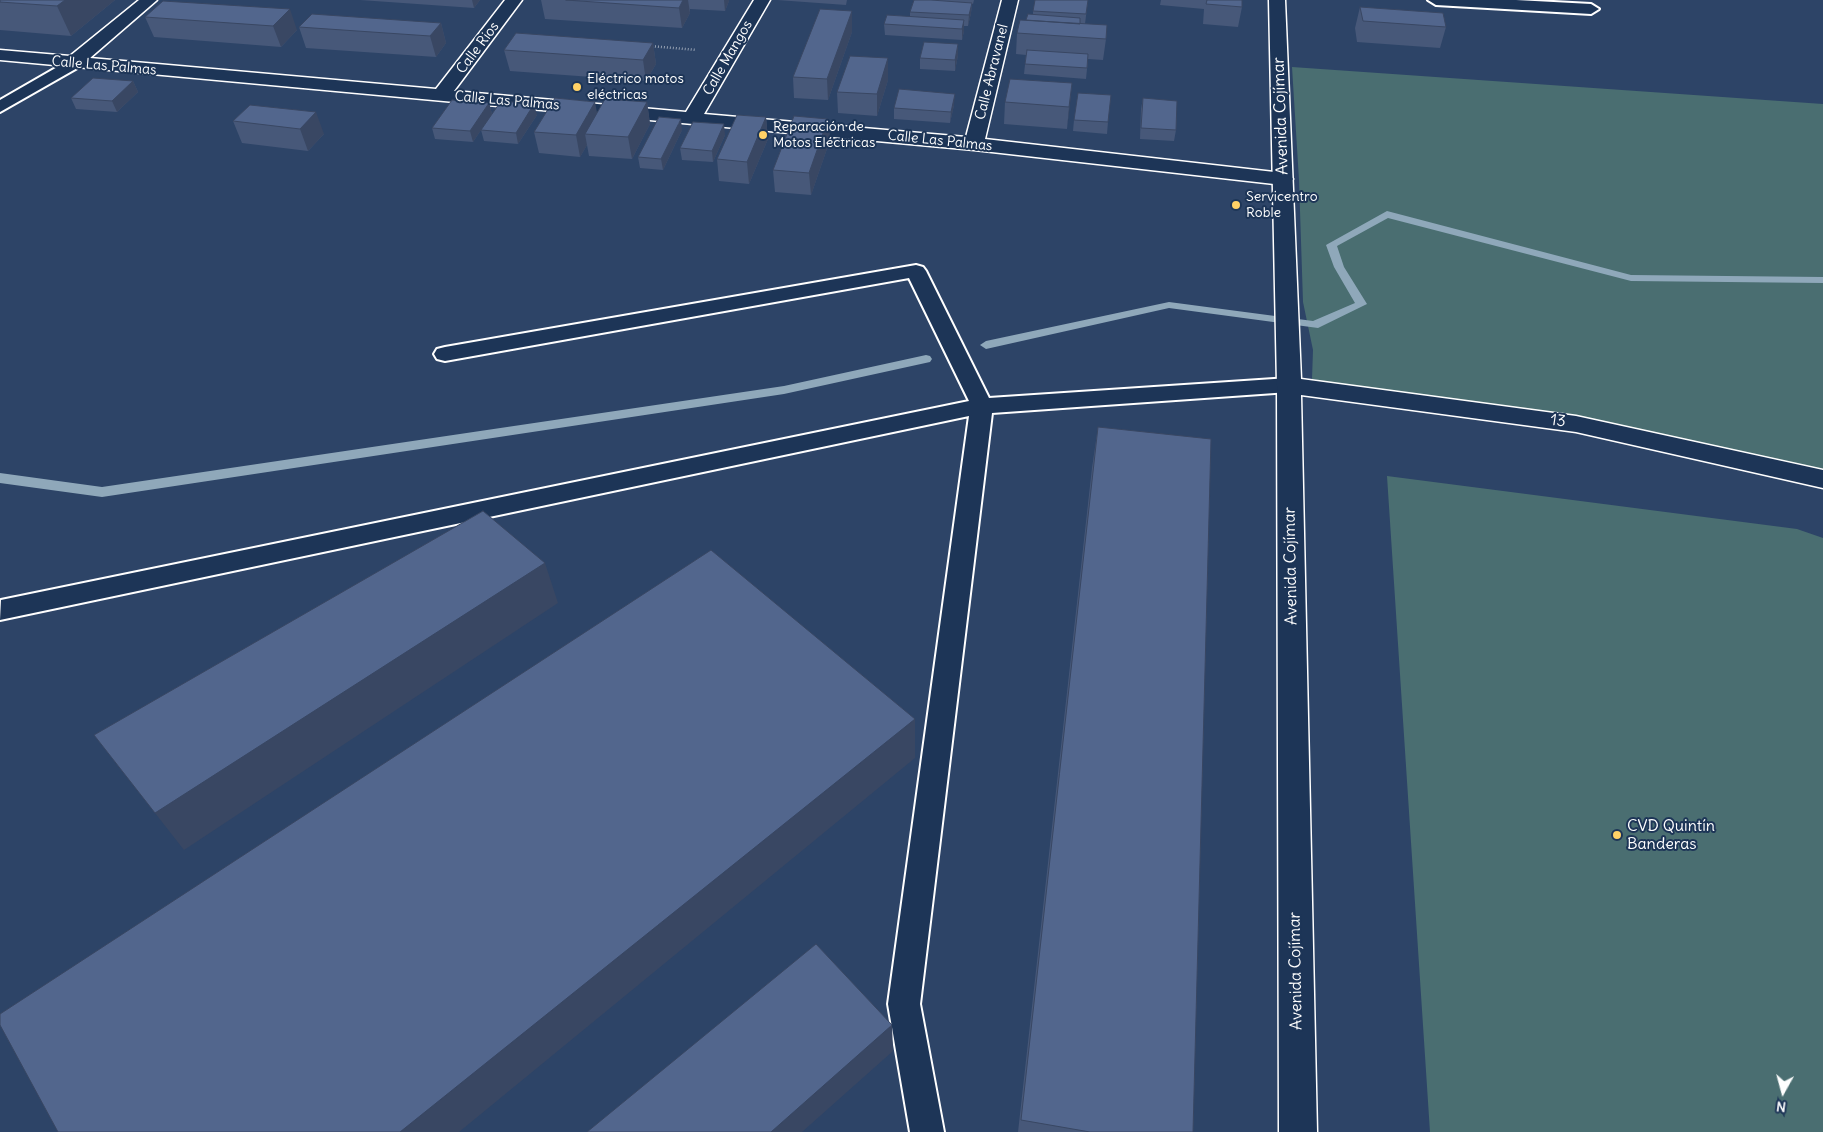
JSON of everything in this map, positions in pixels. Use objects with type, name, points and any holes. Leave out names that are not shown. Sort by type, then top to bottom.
[{"type":"street","points":[[73,63],[149,0]]},
{"type":"street","name":"Calle Rios","points":[[441,96],[514,0]]},
{"type":"street","name":"Calle Mangos","points":[[693,116],[762,0]]},
{"type":"street","name":"Calle Abravanel","points":[[974,144],[1010,0]]},
{"type":"street","name":"Avenida Cojímar","points":[[1277,0],[1289,385],[1298,1132]]},
{"type":"street","name":"Calle Las Palmas","points":[[0,55],[441,96],[693,116],[974,144],[1283,179]]},
{"type":"street","name":"13","points":[[1289,385],[1576,424],[1823,478]]},
{"type":"lane","points":[[1436,0],[1591,9]]},
{"type":"lane","points":[[0,107],[73,63]]},
{"type":"lane","points":[[444,354],[916,271],[982,406],[904,1004],[928,1132]]},
{"type":"lane","points":[[1,610],[982,406],[1289,385]]},
{"type":"path","points":[[644,46],[731,52]]},
{"type":"green space","points":[[1292,67],[1823,104],[1823,479],[1576,424],[1312,379],[1313,350],[1303,302],[1299,180]]},
{"type":"green space","name":"CVD Quintín Banderas","points":[[1387,476],[1797,529],[1823,538],[1823,1132],[1430,1132]]},
{"type":"building","points":[[0,0],[65,0],[57,6],[0,2]]},
{"type":"building","points":[[566,0],[683,0],[679,8]]},
{"type":"building","points":[[914,0],[972,3],[969,15],[910,12]]},
{"type":"building","points":[[1035,0],[1088,0],[1086,14],[1033,11]]},
{"type":"building","points":[[1207,0],[1242,0],[1242,7],[1206,4]]},
{"type":"building","points":[[163,1],[290,9],[273,26],[145,17]]},
{"type":"building","points":[[1360,7],[1443,13],[1446,27],[1363,21]]},
{"type":"building","points":[[820,9],[852,11],[827,79],[793,77]]},
{"type":"building","points":[[312,14],[441,23],[430,36],[299,27]]},
{"type":"building","points":[[1028,14],[1080,18],[1080,24],[1026,20]]},
{"type":"building","points":[[887,15],[964,20],[962,29],[884,24]]},
{"type":"building","points":[[1020,20],[1107,25],[1106,39],[1017,33]]},
{"type":"building","points":[[516,33],[653,43],[643,60],[504,50]]},
{"type":"building","points":[[924,42],[958,44],[955,60],[920,58]]},
{"type":"building","points":[[1027,50],[1088,54],[1087,68],[1025,64]]},
{"type":"building","points":[[850,56],[888,58],[877,94],[837,92]]},
{"type":"building","points":[[93,78],[133,81],[112,101],[71,98]]},
{"type":"building","points":[[1010,79],[1072,83],[1069,107],[1005,102]]},
{"type":"building","points":[[899,89],[955,94],[951,112],[894,108]]},
{"type":"building","points":[[1078,93],[1111,95],[1108,122],[1074,120]]},
{"type":"building","points":[[555,98],[595,102],[576,135],[534,132]]},
{"type":"building","points":[[1143,98],[1177,101],[1176,130],[1141,128]]},
{"type":"building","points":[[605,99],[647,102],[628,137],[585,134]]},
{"type":"building","points":[[452,100],[489,103],[470,131],[432,128]]},
{"type":"building","points":[[501,101],[534,104],[516,133],[481,130]]},
{"type":"building","points":[[250,105],[316,112],[300,129],[233,121]]},
{"type":"building","points":[[737,115],[766,117],[747,162],[717,159]]},
{"type":"building","points":[[794,116],[828,119],[809,173],[773,170]]},
{"type":"building","points":[[659,117],[681,119],[661,159],[638,157]]},
{"type":"building","points":[[693,122],[724,124],[712,151],[680,148]]},
{"type":"building","points":[[1098,427],[1211,439],[1193,1132],[1090,1132],[1021,1120]]},
{"type":"building","points":[[483,511],[545,563],[155,813],[94,735]]},
{"type":"building","points":[[711,550],[915,719],[400,1132],[58,1132],[0,1025],[0,1014]]},
{"type":"building","points":[[816,944],[892,1025],[771,1132],[587,1132]]},
{"type":"waterway","points":[[986,345],[1169,305],[1314,325],[1361,304],[1339,267],[1331,245],[1387,214],[1631,278],[1823,280]]},
{"type":"waterway","points":[[0,478],[102,492],[784,390],[926,359]]},
{"type":"place","name":"Eléctrico motos eléctricas","points":[[577,87]]},
{"type":"place","name":"Reparación de Motos Eléctricas","points":[[763,135]]},
{"type":"place","name":"Servicentro Roble","points":[[1236,205]]},
{"type":"place","name":"CVD Quintín Banderas","points":[[1617,835]]}]
